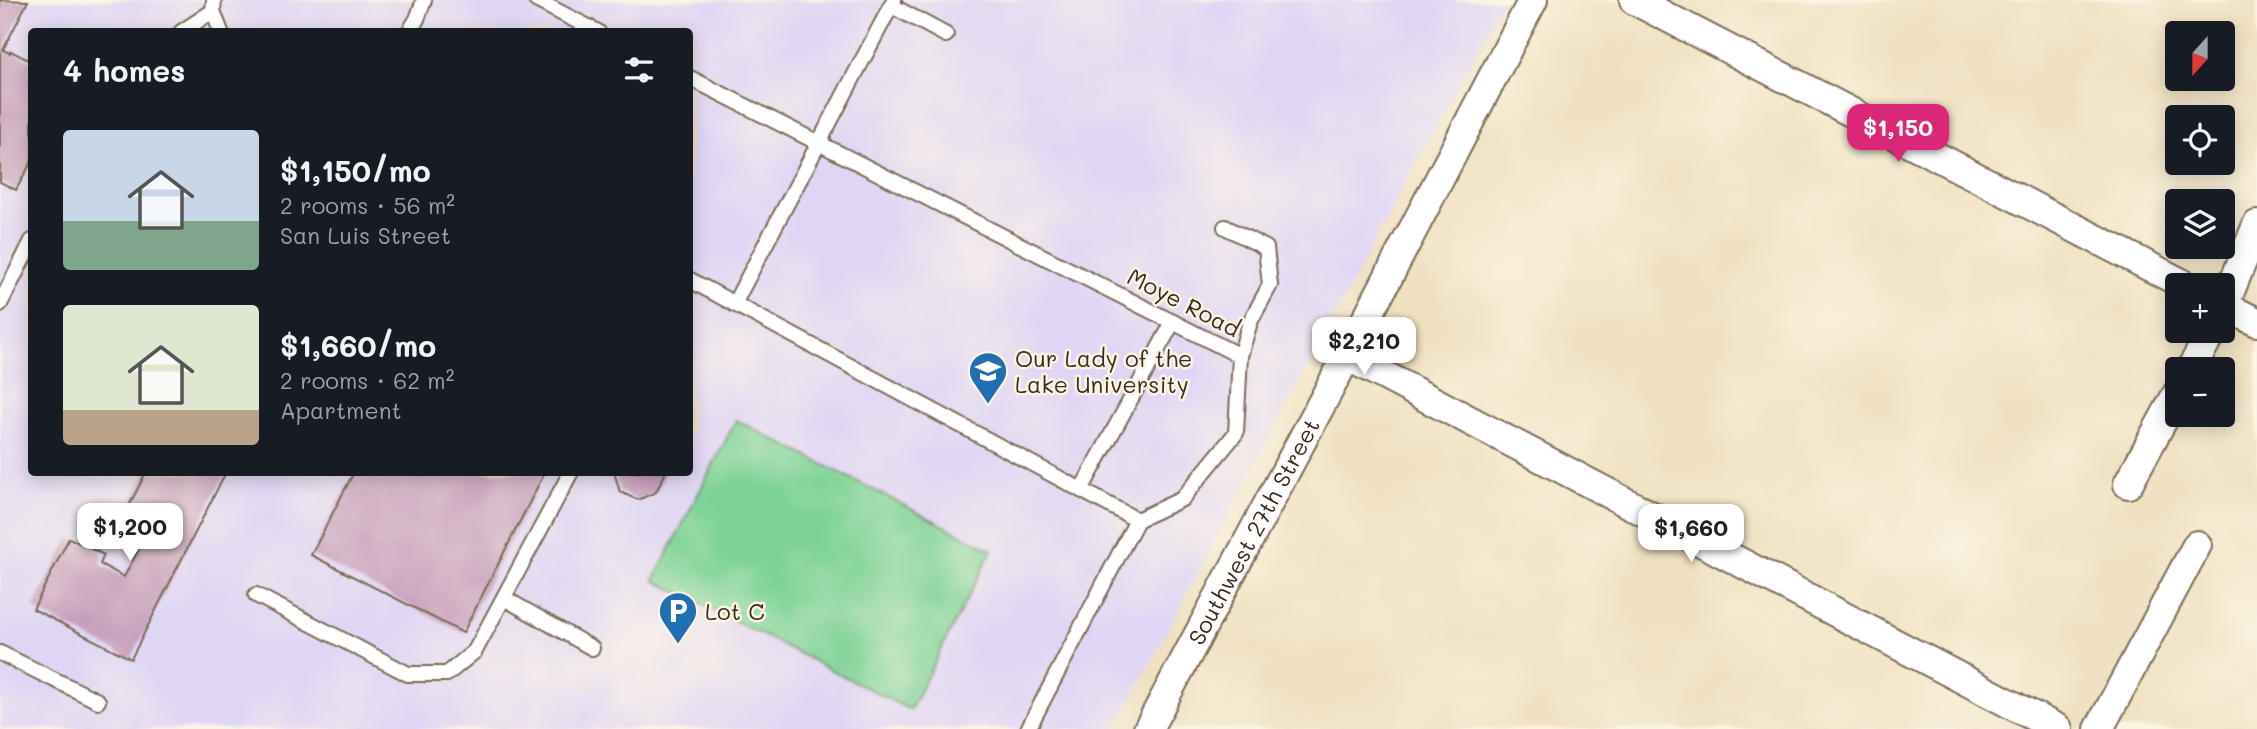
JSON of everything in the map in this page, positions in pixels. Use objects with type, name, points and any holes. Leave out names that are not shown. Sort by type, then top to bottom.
[{"type":"street","name":"Southwest 27th Street","points":[[1148,729],[1533,0]]},
{"type":"street","points":[[1634,0],[2165,275]]},
{"type":"street","points":[[2235,278],[2257,225]]},
{"type":"street","points":[[2235,312],[2257,322]]},
{"type":"street","points":[[1347,356],[2058,729]]},
{"type":"street","points":[[2128,484],[2165,416]]},
{"type":"street","points":[[2099,729],[2197,545]]},
{"type":"lane","points":[[411,28],[424,0]]},
{"type":"lane","points":[[536,0],[590,28]]},
{"type":"lane","points":[[734,304],[893,3],[946,35]]},
{"type":"lane","points":[[186,28],[214,5],[220,28]]},
{"type":"lane","name":"Moye Road","points":[[693,80],[1240,356],[1236,433],[1182,499],[1137,520]]},
{"type":"lane","points":[[1225,227],[1266,248],[1270,285],[1250,322],[1240,356]]},
{"type":"lane","points":[[0,304],[28,249]]},
{"type":"lane","points":[[693,282],[1137,520],[1028,729]]},
{"type":"lane","points":[[1080,490],[1172,322]]},
{"type":"lane","points":[[256,595],[408,674],[447,674],[475,651],[569,476]]},
{"type":"lane","points":[[504,598],[592,648]]},
{"type":"lane","points":[[0,653],[99,701]]},
{"type":"shaded area","name":"Our Lady of the Lake University","points":[[0,0],[1503,0],[1115,729],[0,729]]},
{"type":"green space","points":[[736,420],[992,550],[910,710],[654,580]]},
{"type":"building","points":[[0,0],[28,1],[3,50],[28,60],[28,168],[16,190],[0,182]]},
{"type":"building","points":[[144,476],[224,476],[131,659],[33,609],[69,538],[104,555],[100,564],[124,577],[141,545],[116,532]]},
{"type":"building","points":[[352,476],[543,476],[463,633],[311,555]]},
{"type":"building","points":[[615,476],[664,476],[656,492],[638,500],[620,492]]},
{"type":"place","name":"Our Lady of the Lake University","points":[[988,405]]},
{"type":"place","name":"Lot C","points":[[678,645]]}]
